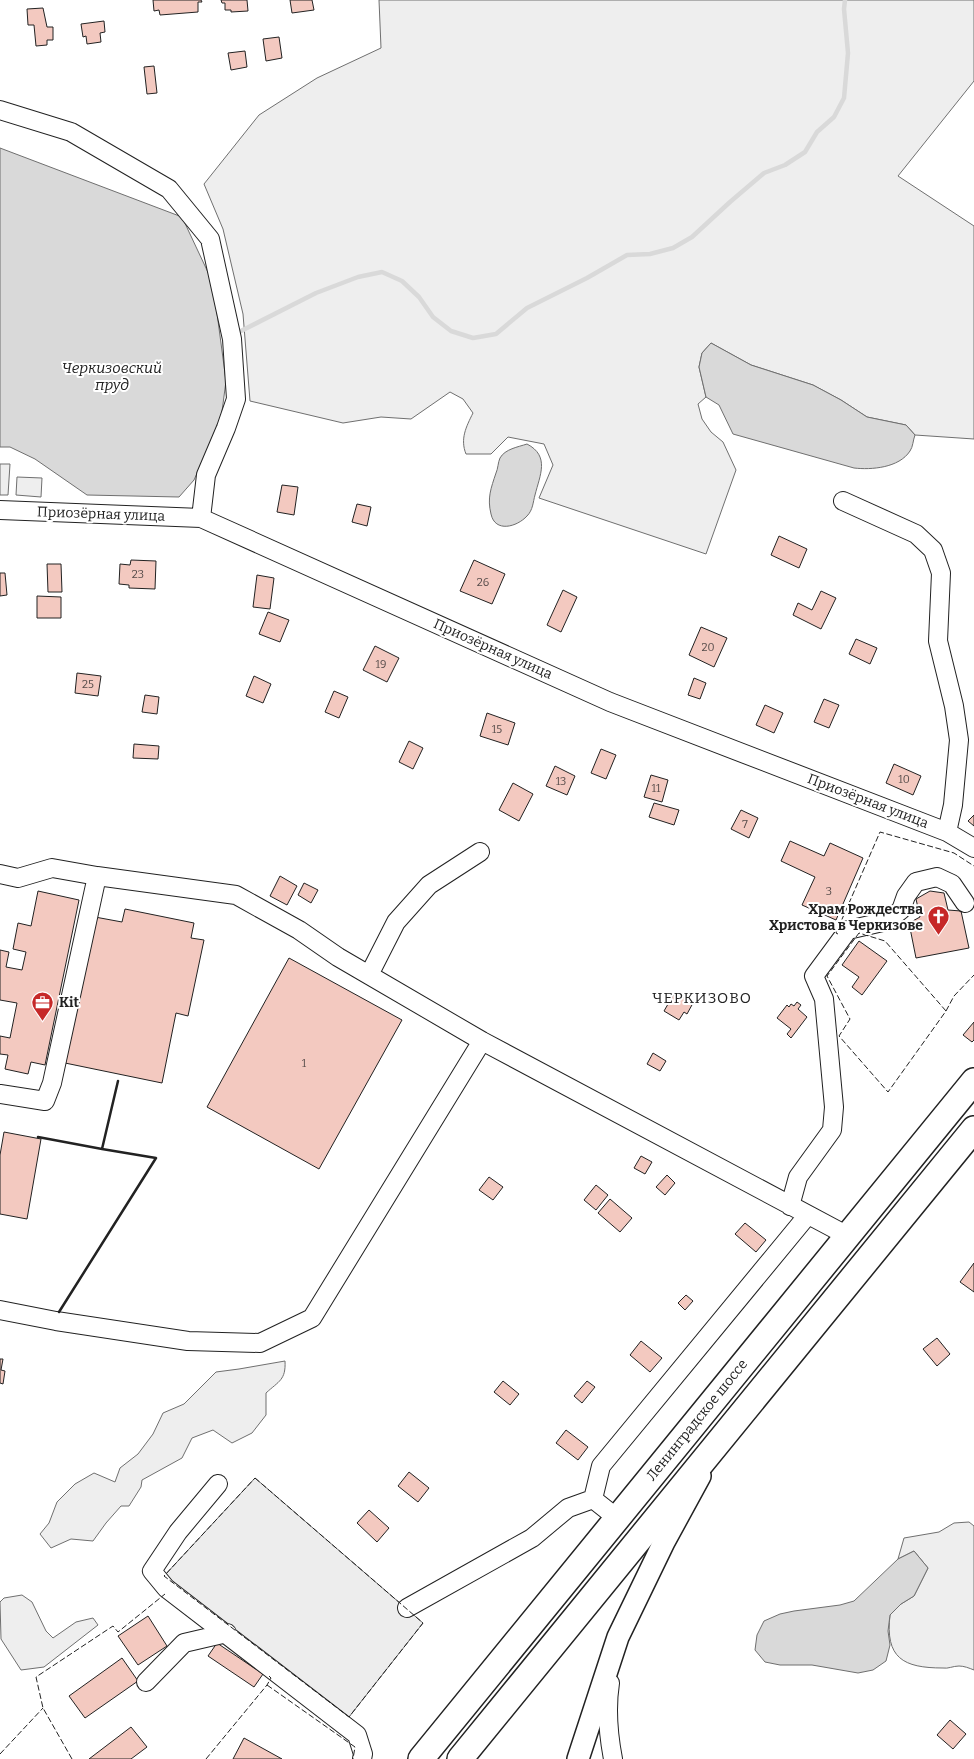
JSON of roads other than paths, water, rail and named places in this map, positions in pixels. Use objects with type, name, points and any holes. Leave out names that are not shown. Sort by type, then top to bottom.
[{"type":"highway","name":"Ленинградское шоссе","points":[[421,1759],[974,1081]]},
{"type":"highway","points":[[469,1753],[720,1439],[974,1129]]},
{"type":"main road","points":[[578,1759],[618,1637],[664,1542],[720,1439]]},
{"type":"street","points":[[0,110],[71,132],[169,189],[210,239],[232,339],[236,399],[206,474],[201,518]]},
{"type":"street","points":[[843,501],[916,534],[932,550],[940,573],[938,640],[954,706],[959,740],[953,805],[947,832]]},
{"type":"street","name":"Приозёрная улица","points":[[0,510],[201,518],[610,702],[947,832],[974,848]]},
{"type":"street","points":[[369,975],[396,922],[429,885],[480,852]]},
{"type":"street","points":[[0,874],[18,878],[52,868],[236,895],[299,930],[338,957],[482,1041],[807,1216],[848,1236]]},
{"type":"street","points":[[0,1094],[45,1101],[52,1083],[97,876]]},
{"type":"street","points":[[790,1206],[798,1177],[832,1130],[834,1107],[824,999],[814,976],[848,930],[887,921],[902,910],[906,896],[916,882],[937,877],[952,884],[965,903]]},
{"type":"street","points":[[0,1310],[56,1321],[188,1341],[260,1343],[312,1318],[482,1041]]},
{"type":"street","points":[[594,1500],[600,1466],[807,1216]]},
{"type":"street","points":[[218,1484],[178,1532],[152,1571],[166,1588],[227,1633],[357,1735],[363,1754],[362,1759]]},
{"type":"street","points":[[594,1500],[617,1518]]},
{"type":"street","points":[[407,1608],[532,1538],[568,1508],[594,1500]]},
{"type":"street","points":[[146,1682],[184,1643],[227,1633]]},
{"type":"street","points":[[613,1759],[608,1732],[607,1705],[618,1637]]},
{"type":"water","name":"Черкизовский пруд","points":[[0,148],[182,217],[213,283],[226,381],[221,419],[194,480],[179,497],[87,495],[35,459],[10,447],[0,447]]},
{"type":"water","points":[[711,343],[751,365],[813,385],[867,417],[906,425],[915,435],[911,449],[899,461],[884,467],[854,468],[733,434],[719,405],[706,397],[699,367],[702,353]]},
{"type":"water","points":[[527,444],[539,454],[542,467],[532,506],[529,514],[523,520],[512,525],[502,526],[493,520],[489,503],[499,460],[508,450]]},
{"type":"water","points":[[914,1551],[928,1568],[914,1596],[901,1604],[890,1615],[888,1631],[890,1645],[886,1661],[873,1670],[858,1673],[812,1665],[780,1665],[765,1662],[755,1650],[757,1635],[764,1621],[780,1614],[840,1605],[854,1601],[898,1559]]},
{"type":"waterway","points":[[235,334],[316,293],[358,277],[382,272],[402,281],[419,297],[433,317],[451,331],[473,338],[496,334],[527,308],[587,278],[627,255],[650,254],[673,248],[692,237],[764,173],[785,165],[805,152],[817,132],[834,117],[844,98],[848,53],[844,9],[845,0]]},
{"type":"place","name":"Храм Рождества Христова в Черкизове","points":[[939,936]]},
{"type":"place","name":"Kit","points":[[43,1021]]},
{"type":"district","name":"ЧЕРКИЗОВО","points":[[702,998]]}]
